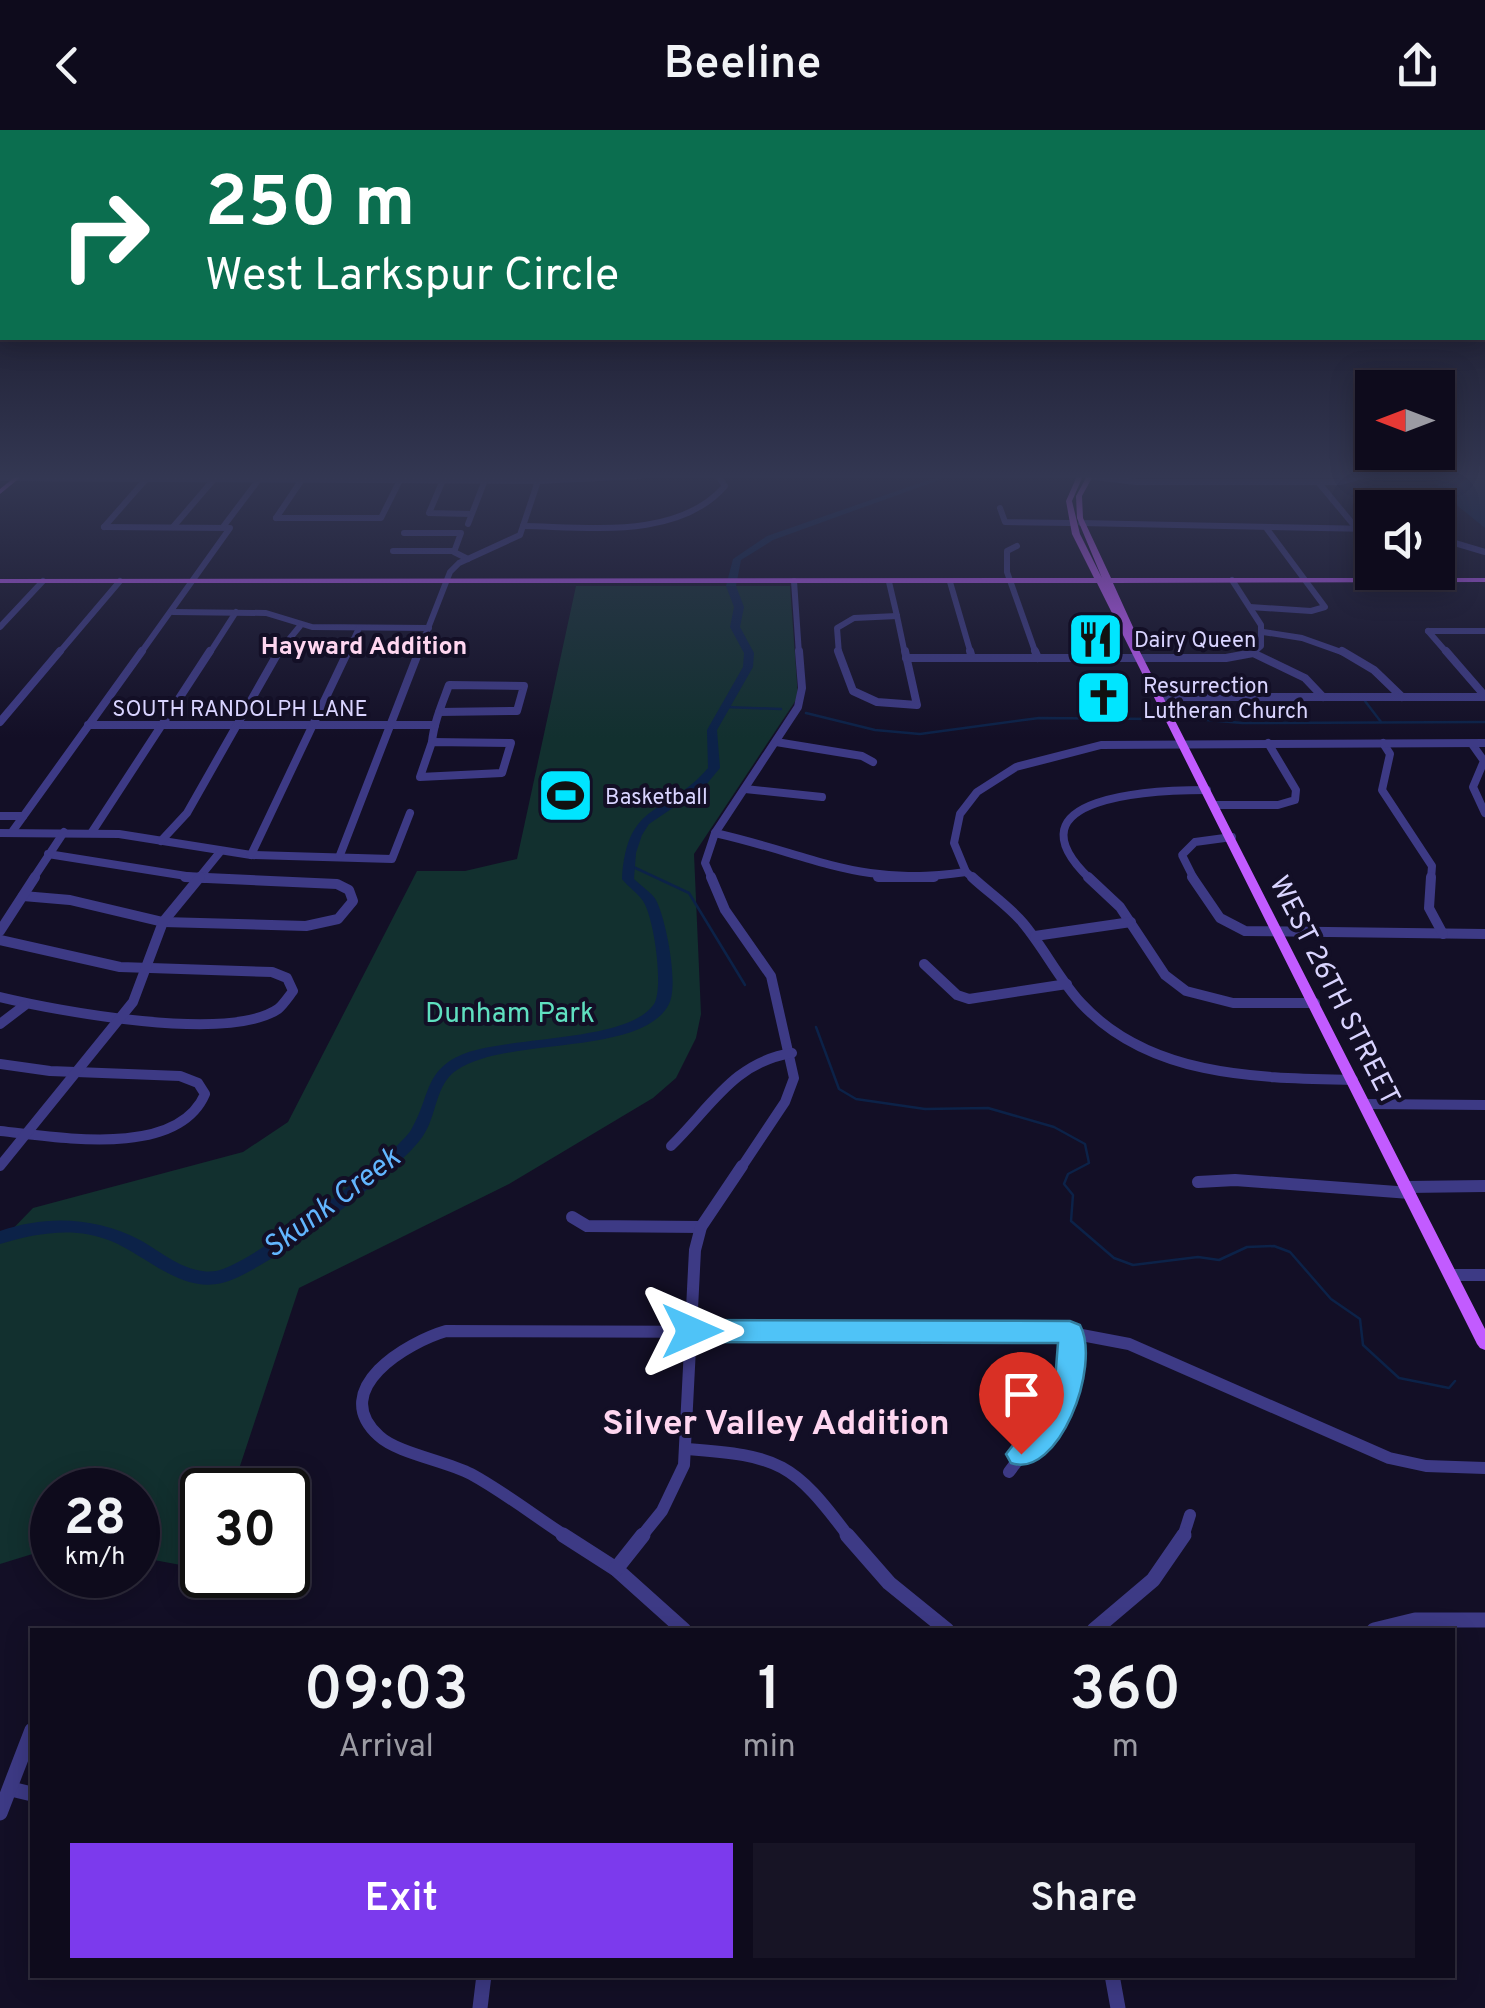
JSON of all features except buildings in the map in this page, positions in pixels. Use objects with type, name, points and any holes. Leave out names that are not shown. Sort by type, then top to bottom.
[{"type":"main road","name":"WEST 26TH STREET","points":[[1095,564],[1485,1344]]},
{"type":"main road","name":"WEST 26TH STREET","points":[[1098,564],[1103,581]]},
{"type":"main road","points":[[0,581],[950,582],[1355,578]]},
{"type":"main road","points":[[1455,579],[1484,581]]},
{"type":"street","points":[[12,832],[205,564]]},
{"type":"street","points":[[340,855],[446,581],[459,564]]},
{"type":"street","points":[[1008,564],[1010,581],[1038,658]]},
{"type":"street","points":[[1293,564],[1325,605],[1321,610]]},
{"type":"street","points":[[906,658],[1226,658],[1252,652],[1261,646],[1263,632],[1232,580]]},
{"type":"street","points":[[0,627],[43,581]]},
{"type":"street","points":[[0,722],[120,581]]},
{"type":"street","points":[[616,1569],[662,1511],[675,1489],[687,1449],[695,1250],[701,1227],[789,1096],[794,1078],[792,1053],[771,976],[725,910],[707,875],[706,857],[715,833],[802,697],[794,582]]},
{"type":"street","points":[[889,582],[897,616],[916,704],[866,699],[851,692],[843,681],[837,628],[854,618],[897,616]]},
{"type":"street","points":[[950,582],[972,658]]},
{"type":"street","points":[[1250,607],[1321,610],[1334,615]]},
{"type":"street","points":[[173,612],[269,613],[300,626],[429,628]]},
{"type":"street","points":[[92,832],[236,612]]},
{"type":"street","points":[[161,841],[187,813],[286,638],[300,626]]},
{"type":"street","points":[[250,855],[360,628]]},
{"type":"street","points":[[1485,631],[1428,631],[1485,696]]},
{"type":"street","points":[[1263,632],[1308,640],[1365,661],[1383,674],[1402,697]]},
{"type":"street","points":[[1252,652],[1305,678],[1323,697]]},
{"type":"street","points":[[432,742],[511,743],[502,773],[420,777],[434,725],[449,685],[524,686],[517,712],[440,712]]},
{"type":"street","points":[[1160,697],[1485,696]]},
{"type":"street","name":"SOUTH RANDOLPH LANE","points":[[88,726],[434,725]]},
{"type":"street","points":[[776,742],[862,756],[873,762]]},
{"type":"street","points":[[1215,805],[1284,804],[1296,798],[1268,744]]},
{"type":"street","points":[[1383,744],[1390,754],[1382,790],[1432,866],[1429,908],[1443,934]]},
{"type":"street","points":[[1472,744],[1484,758],[1474,787],[1485,813]]},
{"type":"street","points":[[1352,1080],[1260,1078],[1184,1064],[1116,1031],[1082,1004],[1035,936],[966,872],[954,843],[960,814],[977,792],[1006,772],[1082,748],[1485,744]]},
{"type":"street","points":[[745,789],[822,798]]},
{"type":"street","points":[[1208,790],[1150,790],[1110,796],[1090,804],[1070,821],[1064,840],[1074,861],[1131,922],[1166,976],[1193,994],[1220,1002],[1315,1003]]},
{"type":"street","points":[[0,833],[92,832],[250,855],[392,859],[410,814]]},
{"type":"street","points":[[0,816],[23,816]]},
{"type":"street","points":[[0,931],[64,832]]},
{"type":"street","points":[[715,833],[768,844],[838,873],[865,879],[917,881],[966,872]]},
{"type":"street","points":[[1232,838],[1190,844],[1182,854],[1183,864],[1224,922],[1245,931],[1485,934]]},
{"type":"street","points":[[0,1166],[138,994],[163,922],[194,879],[220,852]]},
{"type":"street","points":[[23,896],[70,900],[163,922],[313,925],[343,915],[353,901],[346,888],[327,883],[194,879],[118,862],[48,854]]},
{"type":"street","points":[[1035,936],[1131,922]]},
{"type":"street","points":[[0,940],[106,964],[272,972],[291,982],[291,998],[277,1012],[244,1022],[119,1018],[0,997]]},
{"type":"street","points":[[924,964],[958,994],[970,999],[1068,984]]},
{"type":"street","points":[[0,1024],[25,1004]]},
{"type":"street","points":[[671,1146],[710,1107],[740,1068],[765,1056],[792,1053]]},
{"type":"street","points":[[0,1064],[71,1073],[187,1078],[202,1086],[202,1108],[178,1130],[150,1137],[0,1131]]},
{"type":"street","points":[[1365,1104],[1485,1105]]},
{"type":"street","points":[[1198,1182],[1235,1180],[1408,1190],[1485,1186]]},
{"type":"street","points":[[572,1217],[587,1226],[701,1227]]},
{"type":"street","points":[[1451,1276],[1485,1275]]},
{"type":"street","points":[[682,1628],[616,1569],[470,1474],[380,1437],[364,1409],[368,1383],[392,1352],[414,1339],[446,1331],[1070,1332],[1147,1351],[1389,1458],[1426,1466],[1485,1468]]},
{"type":"street","points":[[1009,1472],[1053,1422],[1068,1395],[1074,1368],[1070,1332]]},
{"type":"street","points":[[687,1449],[745,1452],[781,1463],[803,1476],[880,1574],[945,1628]]},
{"type":"street","points":[[1097,1628],[1126,1606],[1177,1549],[1190,1515]]},
{"type":"street","points":[[1382,1628],[1415,1620],[1485,1620]]},
{"type":"street","points":[[0,1813],[30,1736]]},
{"type":"street","points":[[11,1789],[30,1794]]},
{"type":"street","points":[[480,2008],[484,1978]]},
{"type":"street","points":[[1113,1978],[1118,2008]]},
{"type":"green space","name":"Dunham Park","points":[[576,586],[790,586],[798,697],[694,854],[701,1014],[696,1038],[676,1078],[653,1098],[509,1184],[299,1288],[239,1468],[180,1468],[180,1565],[160,1561],[160,1468],[30,1468],[30,1555],[0,1564],[0,1242],[33,1208],[243,1152],[288,1122],[417,871],[465,871],[517,859]]},
{"type":"waterway","name":"Skunk Creek","points":[[0,1238],[32,1229],[84,1228],[117,1237],[196,1277],[221,1277],[291,1236],[355,1190],[404,1148],[416,1135],[437,1082],[449,1068],[471,1056],[499,1049],[596,1036],[648,1019],[662,1004],[664,968],[653,908],[628,879],[629,853],[645,821],[701,784],[714,768],[712,730],[748,667],[749,653],[735,627],[739,607],[731,586],[736,564]]},
{"type":"waterway","points":[[1244,701],[1255,720]]},
{"type":"waterway","points":[[1365,701],[1381,722]]},
{"type":"waterway","points":[[726,707],[781,709]]},
{"type":"waterway","points":[[806,713],[875,730],[920,734],[1039,718],[1157,719]]},
{"type":"waterway","points":[[1184,718],[1242,723],[1485,722]]},
{"type":"waterway","points":[[627,864],[689,893],[745,985]]},
{"type":"waterway","points":[[816,1027],[839,1089],[856,1099],[925,1109],[988,1108],[1054,1127],[1085,1144],[1089,1163],[1068,1174],[1064,1184],[1073,1195],[1071,1221],[1114,1258],[1133,1265],[1198,1257],[1219,1260],[1247,1247],[1274,1246],[1290,1252],[1331,1299],[1360,1319],[1363,1345],[1399,1378],[1449,1388],[1455,1381]]},
{"type":"place","name":"Dairy Queen","points":[[1095,639]]},
{"type":"place","name":"Resurrection Lutheran Church","points":[[1104,698]]},
{"type":"place","name":"Basketball","points":[[566,796]]},
{"type":"district","name":"Hayward Addition","points":[[364,645]]},
{"type":"district","name":"Silver Valley Addition","points":[[776,1422]]},
{"type":"route","points":[[692,1331],[1070,1332],[1074,1368],[1068,1395],[1053,1422],[1021,1454]]}]
